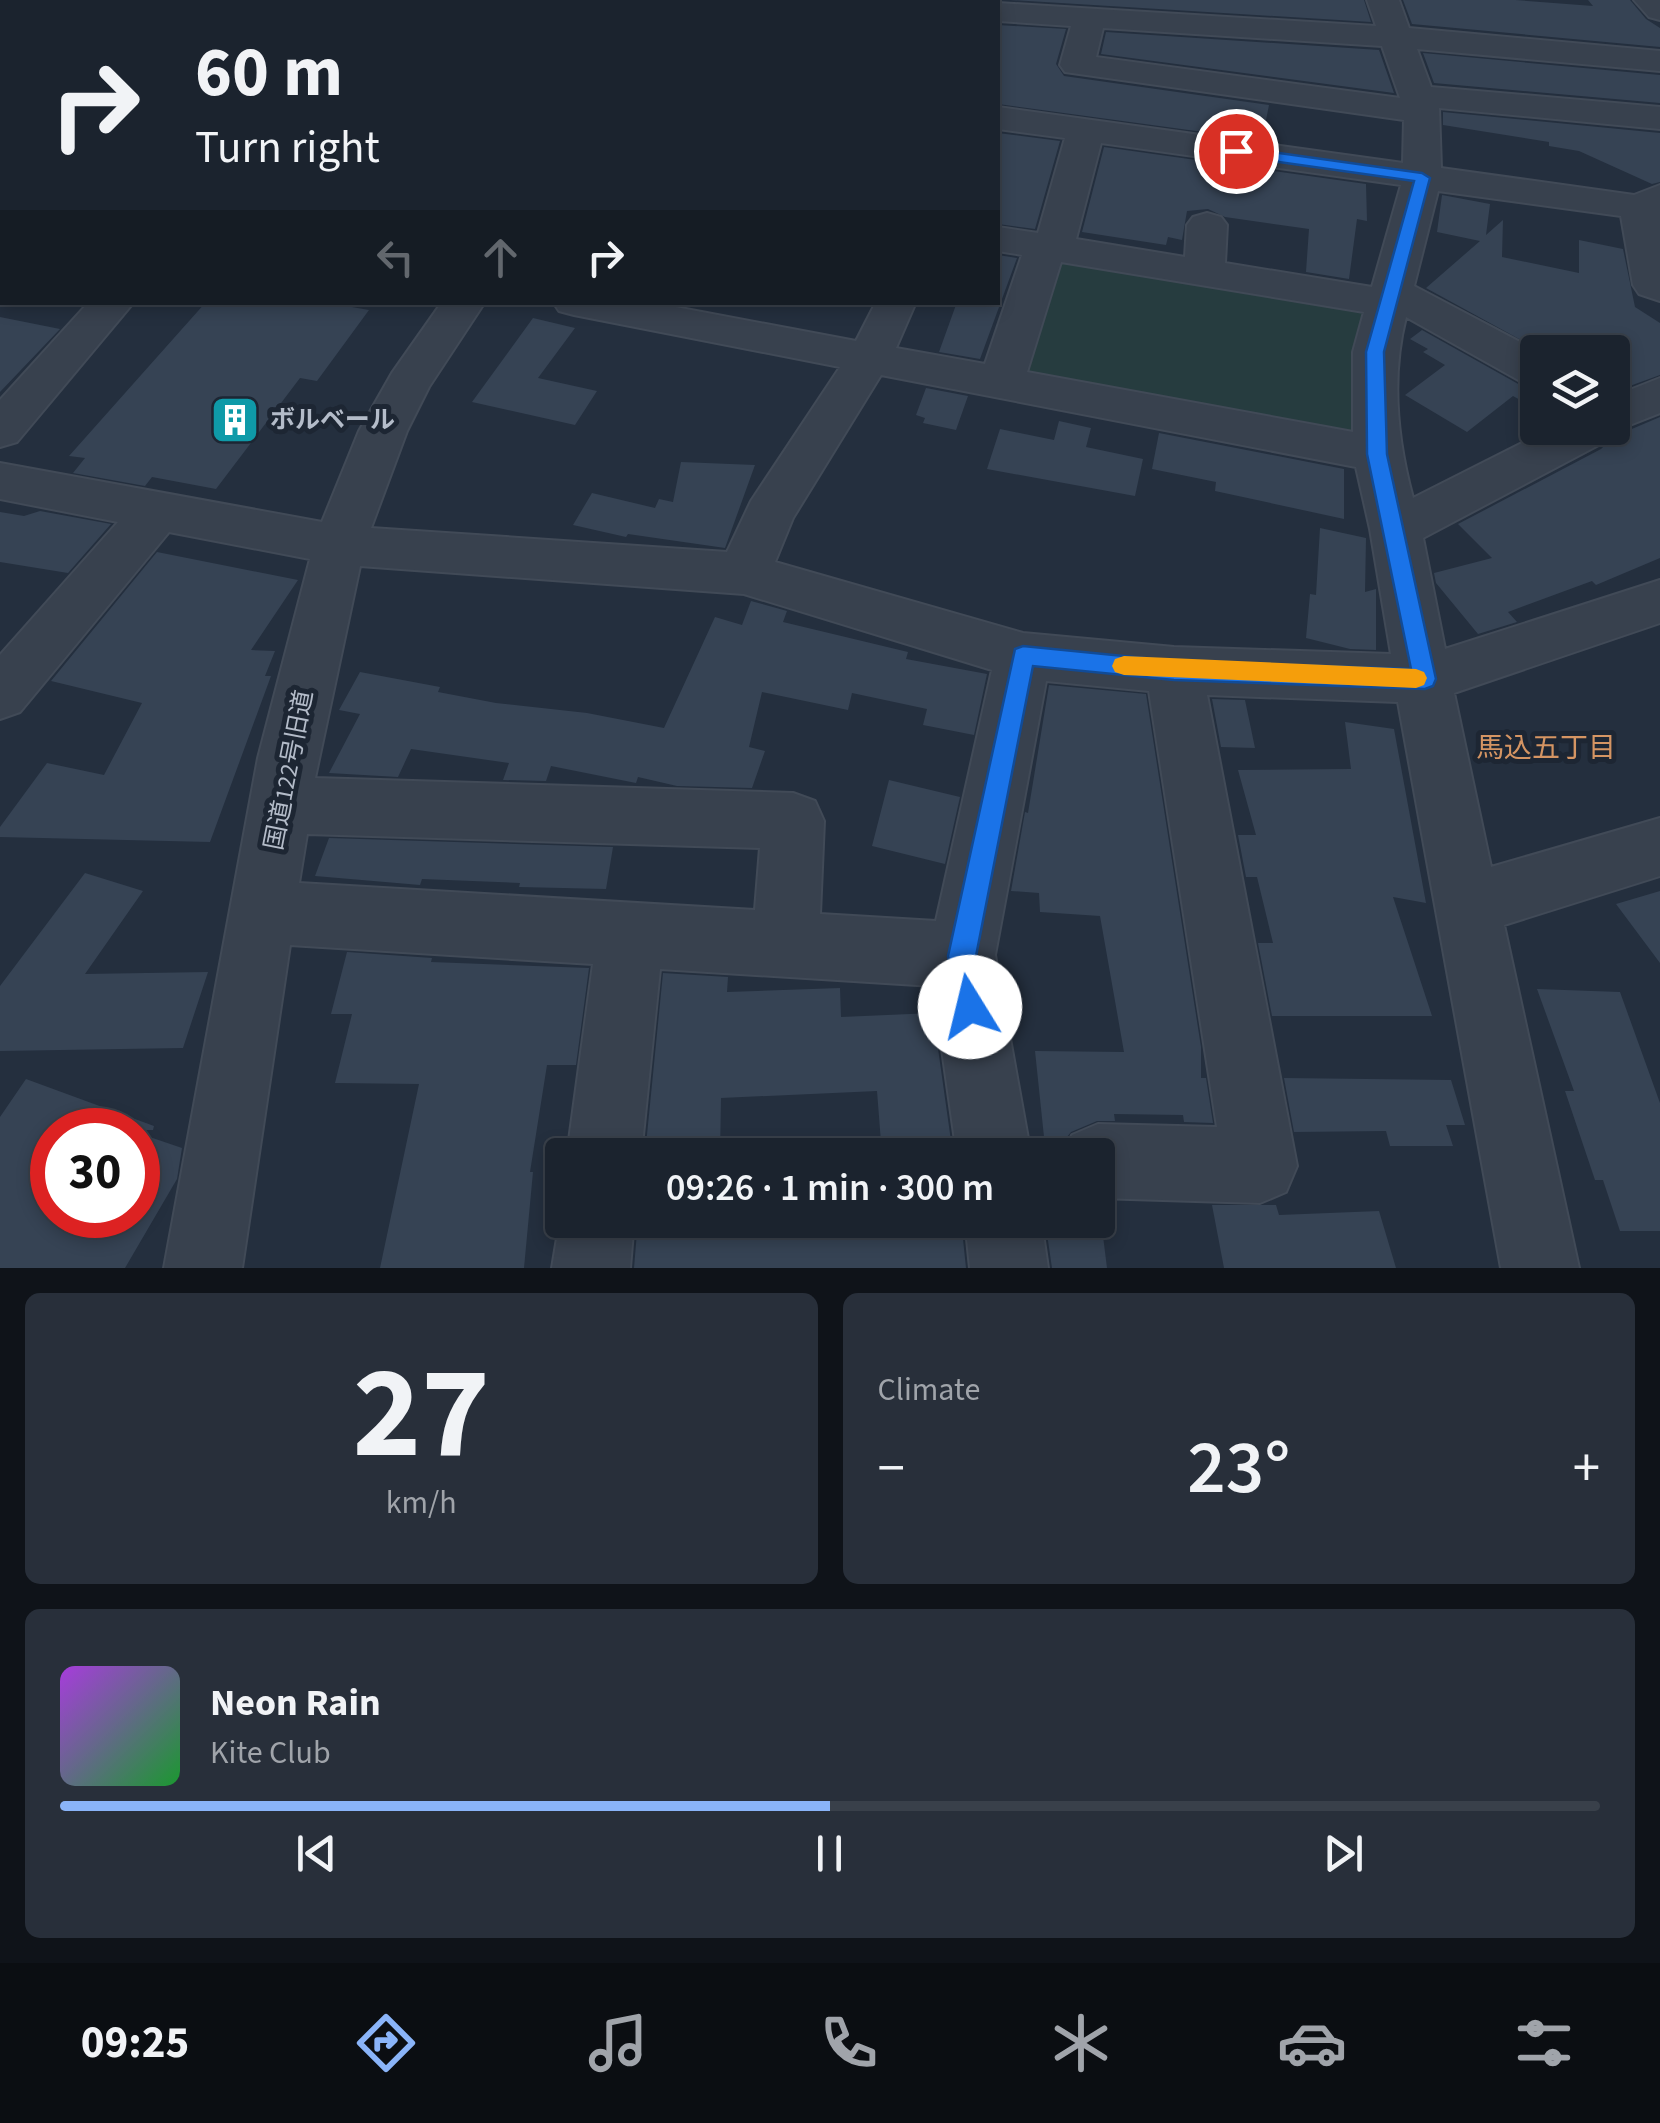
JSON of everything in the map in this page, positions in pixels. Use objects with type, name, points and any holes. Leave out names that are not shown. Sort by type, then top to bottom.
[{"type":"street","points":[[1650,0],[1660,10]]},
{"type":"street","points":[[1000,12],[1039,7],[1090,18],[1390,18],[1660,61]]},
{"type":"street","points":[[1090,18],[1077,65],[1420,104],[1660,118]]},
{"type":"street","points":[[1390,18],[1420,104],[1422,178],[1375,352],[1377,454],[1396,529],[1540,1268]]},
{"type":"street","points":[[1000,118],[1422,178],[1649,202],[1654,286],[1660,288]]},
{"type":"street","points":[[1001,383],[1045,246],[1056,239],[1086,130]]},
{"type":"street","points":[[1204,274],[1207,225]]},
{"type":"street","points":[[1000,240],[1204,274],[1391,298],[1520,363]]},
{"type":"street","points":[[0,430],[110,305]]},
{"type":"street","name":"国道122号旧道","points":[[203,1268],[281,805],[339,546],[383,431],[454,305]]},
{"type":"street","points":[[602,305],[745,317],[869,358],[1377,454]]},
{"type":"street","points":[[744,574],[769,514],[869,358],[896,305]]},
{"type":"street","points":[[1630,408],[1660,394]]},
{"type":"street","points":[[1396,529],[1556,445]]},
{"type":"street","points":[[0,482],[339,546],[744,574],[1023,656],[1174,670],[1425,679],[1660,601]]},
{"type":"street","points":[[0,694],[156,511]]},
{"type":"street","points":[[991,1138],[962,956],[1023,656]]},
{"type":"street","points":[[1115,1162],[1260,1166],[1174,670]]},
{"type":"street","points":[[281,805],[793,821],[786,944]]},
{"type":"street","points":[[1469,904],[1660,848]]},
{"type":"street","points":[[263,912],[962,956]]},
{"type":"street","points":[[606,1138],[630,936]]},
{"type":"street","points":[[591,1268],[594,1238]]},
{"type":"street","points":[[1006,1238],[1010,1268]]},
{"type":"green space","points":[[1053,257],[1370,309],[1354,435],[1014,374]]},
{"type":"building","points":[[1010,0],[1364,0],[1371,22]]},
{"type":"building","points":[[1403,0],[1515,0],[1593,6],[1588,0],[1630,0],[1660,28],[1660,47],[1412,24]]},
{"type":"building","points":[[1000,25],[1066,29],[1056,64],[1064,76],[1269,105],[1262,140],[1000,104]]},
{"type":"building","points":[[1106,32],[1379,50],[1394,93],[1101,54]]},
{"type":"building","points":[[1423,53],[1660,75],[1660,103],[1434,83]]},
{"type":"building","points":[[1443,112],[1660,133],[1660,182],[1652,184],[1579,151],[1549,146],[1549,142],[1443,125]]},
{"type":"building","points":[[1000,133],[1060,141],[1035,229],[1000,224]]},
{"type":"building","points":[[1104,147],[1366,184],[1367,221],[1357,219],[1349,279],[1306,272],[1309,229],[1225,217],[1208,209],[1187,211],[1182,240],[1168,237],[1166,245],[1082,232]]},
{"type":"building","points":[[1442,195],[1490,204],[1486,235],[1503,220],[1502,257],[1579,273],[1579,240],[1623,249],[1635,307],[1660,323],[1660,375],[1630,386],[1630,335],[1520,335],[1520,339],[1426,288],[1480,241],[1437,232]]},
{"type":"building","points":[[1000,255],[1017,258],[1000,304]]},
{"type":"building","points":[[203,305],[340,305],[369,310],[317,381],[300,378],[216,489],[152,477],[145,486],[73,473],[85,458],[69,456]]},
{"type":"building","points":[[956,305],[1000,305],[980,359],[939,352]]},
{"type":"building","points":[[0,317],[60,329],[0,392]]},
{"type":"building","points":[[533,318],[575,328],[538,378],[597,391],[575,425],[472,402]]},
{"type":"building","points":[[1422,330],[1520,385],[1520,400],[1513,396],[1467,432],[1405,395],[1445,365],[1410,339]]},
{"type":"building","points":[[926,388],[968,396],[956,430],[923,423],[925,418],[916,415]]},
{"type":"building","points":[[1660,417],[1660,558],[1596,585],[1592,581],[1508,612],[1517,622],[1478,634],[1436,583],[1434,573],[1492,558],[1458,524],[1605,445],[1630,445],[1630,430]]},
{"type":"building","points":[[1059,421],[1091,428],[1086,447],[1143,459],[1135,496],[987,469],[1000,429],[1054,440]]},
{"type":"building","points":[[1159,433],[1344,469],[1344,519],[1215,491],[1216,482],[1152,469]]},
{"type":"building","points":[[681,462],[755,465],[725,548],[628,534],[626,537],[573,525],[592,493],[655,508],[659,499],[673,502]]},
{"type":"building","points":[[40,511],[111,524],[68,573],[0,562],[0,512],[24,516]]},
{"type":"building","points":[[1320,528],[1366,538],[1365,592],[1376,589],[1376,650],[1350,649],[1306,638],[1310,594],[1316,595]]},
{"type":"building","points":[[157,552],[298,580],[251,650],[275,651],[265,676],[271,676],[210,842],[0,837],[0,827],[47,763],[104,775],[142,703],[51,681]]},
{"type":"building","points":[[751,601],[787,611],[783,622],[908,652],[906,659],[987,674],[974,735],[923,725],[927,709],[852,693],[848,710],[762,692],[749,747],[765,751],[752,788],[677,786],[638,777],[636,783],[551,766],[546,781],[503,780],[509,763],[411,749],[398,777],[329,773],[360,714],[339,710],[360,672],[440,687],[438,692],[496,703],[587,713],[664,728],[715,617],[742,625]]},
{"type":"building","points":[[1049,685],[1146,694],[1201,1047],[1201,1078],[1206,1078],[1213,1123],[1184,1122],[1183,1115],[1114,1114],[1115,1121],[1097,1121],[1067,1137],[1044,1137],[1035,1051],[1124,1052],[1100,916],[1040,912],[1039,893],[1011,891]]},
{"type":"building","points":[[1212,699],[1245,700],[1255,748],[1221,747]]},
{"type":"building","points":[[1345,722],[1394,729],[1426,903],[1393,897],[1432,1016],[1272,1016],[1258,943],[1273,943],[1257,877],[1246,877],[1238,835],[1256,835],[1238,770],[1351,769]]},
{"type":"building","points":[[889,780],[960,797],[945,864],[872,846]]},
{"type":"building","points":[[329,838],[613,847],[606,889],[422,879],[420,885],[315,876]]},
{"type":"building","points":[[85,873],[143,891],[85,974],[208,972],[183,1048],[0,1051],[0,986]]},
{"type":"building","points":[[1660,891],[1660,963],[1616,904]]},
{"type":"building","points":[[347,952],[432,958],[431,962],[589,968],[576,1065],[547,1065],[530,1172],[524,1268],[380,1268],[419,1084],[335,1083],[352,1014],[331,1014]]},
{"type":"building","points":[[663,973],[728,977],[727,992],[840,988],[841,1017],[933,1013],[951,1138],[881,1138],[877,1091],[721,1098],[720,1138],[647,1138]]},
{"type":"building","points":[[1537,989],[1620,992],[1660,1103],[1660,1231],[1620,1231],[1603,1180],[1595,1180],[1565,1091],[1574,1091]]},
{"type":"building","points":[[1284,1078],[1451,1080],[1465,1125],[1446,1125],[1453,1146],[1390,1146],[1386,1131],[1294,1132]]},
{"type":"building","points":[[26,1079],[105,1108],[30,1108],[30,1238],[143,1238],[125,1268],[0,1268],[0,1117]]},
{"type":"building","points":[[160,1140],[182,1148],[177,1179],[160,1208]]},
{"type":"building","points":[[1212,1205],[1276,1205],[1279,1215],[1379,1211],[1396,1268],[1224,1268]]},
{"type":"building","points":[[636,1238],[963,1238],[966,1268],[634,1268]]},
{"type":"building","points":[[1048,1238],[1103,1238],[1107,1268],[1052,1268]]},
{"type":"slow traffic","points":[[1124,666],[1416,678]]},
{"type":"place","name":"ボルベール","points":[[235,420]]},
{"type":"district","name":"馬込五丁目","points":[[1546,748]]},
{"type":"route","points":[[970,1007],[962,956],[1023,656],[1174,670],[1425,679],[1377,454],[1375,352],[1422,178],[1236,151]]}]
